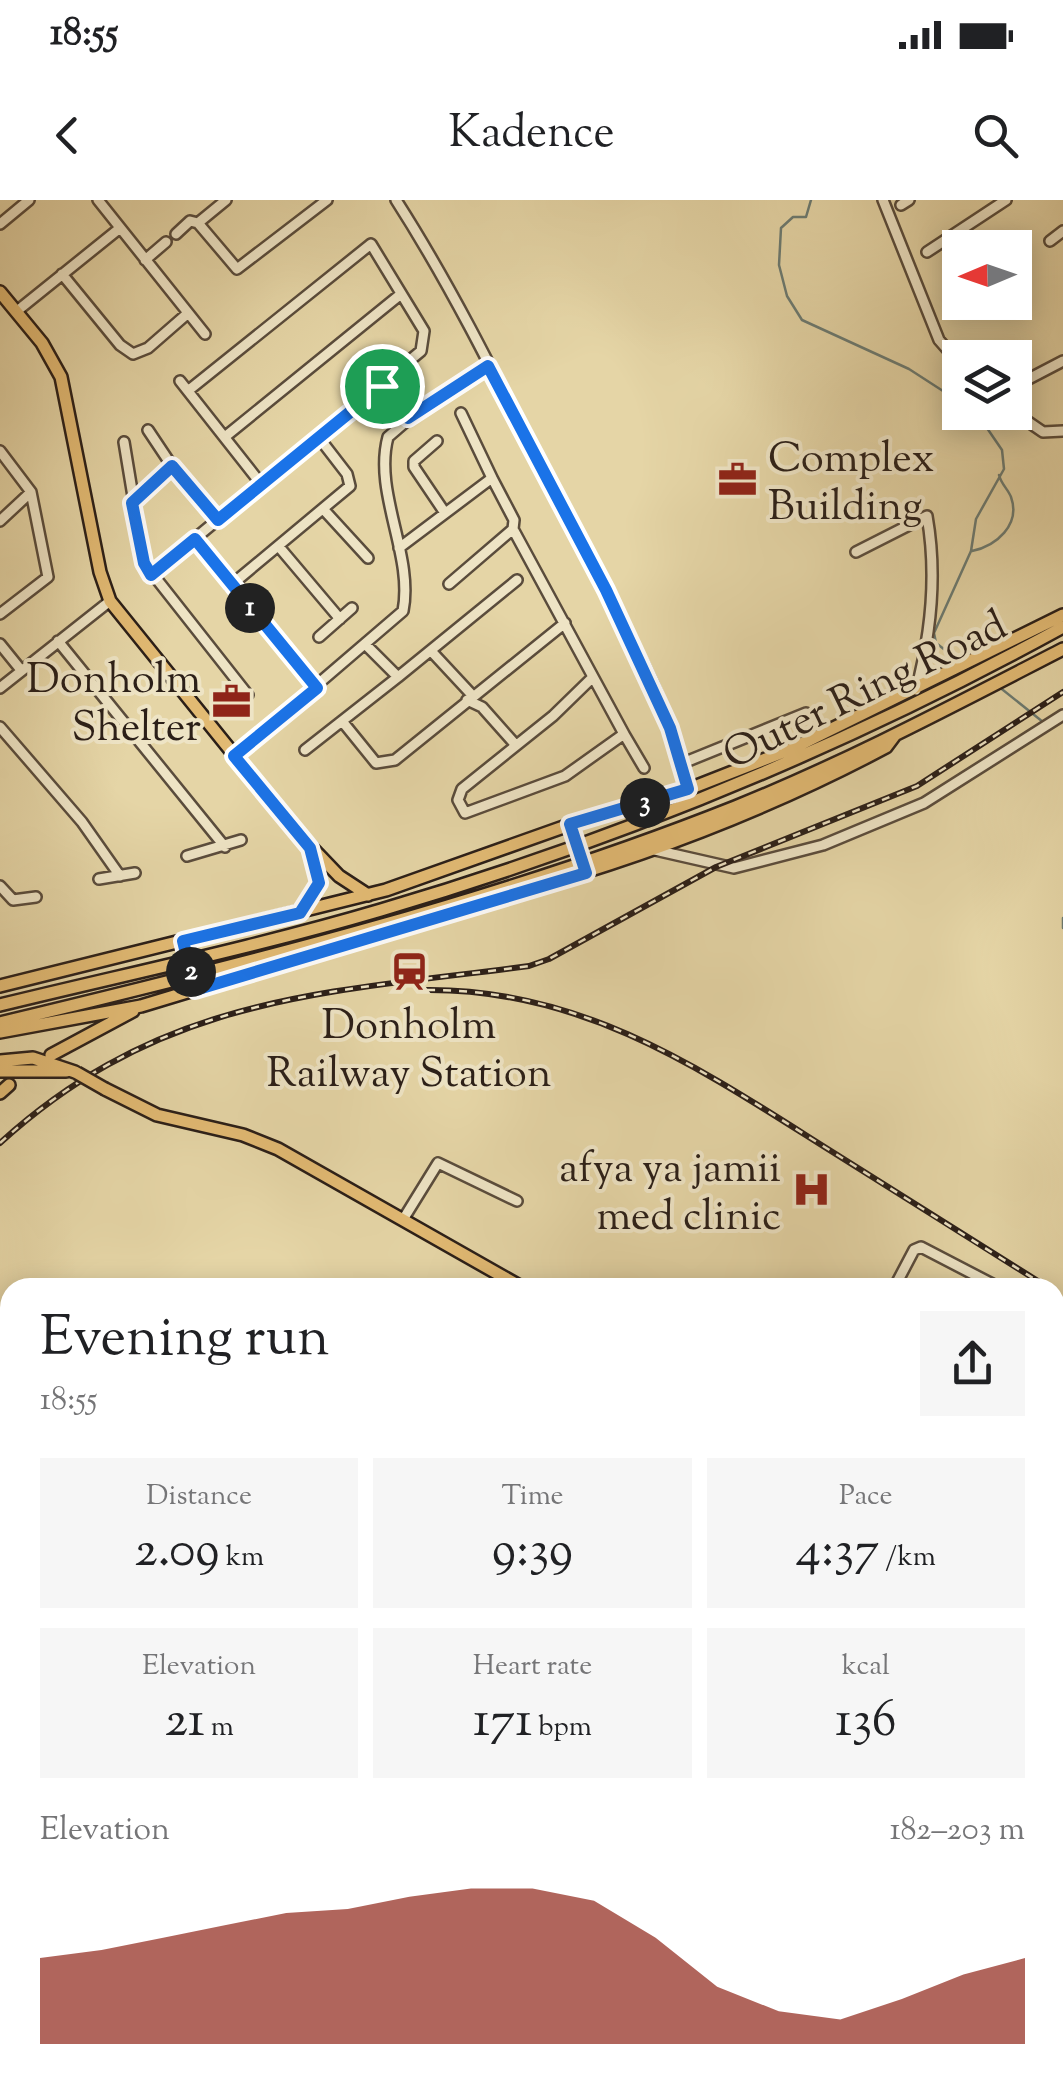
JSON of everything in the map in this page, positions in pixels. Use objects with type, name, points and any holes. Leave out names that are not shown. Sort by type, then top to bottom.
[{"type":"main road","points":[[0,292],[50,356],[65,388],[100,572],[110,600],[310,848],[368,895]]},
{"type":"main road","points":[[0,986],[184,946],[368,895],[688,789],[791,750],[916,690],[935,686],[1060,621]]},
{"type":"main road","name":"Outer Ring Road","points":[[0,1023],[350,937],[503,890],[736,806],[897,732],[1063,648]]},
{"type":"main road","name":"Outer Ring Road","points":[[0,1004],[340,922],[534,861],[732,789],[935,686]]},
{"type":"main road","name":"Outer Ring Road","points":[[0,1032],[141,1006],[194,984],[643,852],[823,780],[886,746],[897,732]]},
{"type":"main road","points":[[300,913],[319,883],[310,848]]},
{"type":"main road","points":[[52,1055],[141,1006]]},
{"type":"main road","points":[[0,1061],[47,1060],[157,1115],[268,1144],[506,1278]]},
{"type":"main road","points":[[0,1071],[76,1072]]},
{"type":"street","points":[[0,224],[29,200]]},
{"type":"street","points":[[98,200],[205,334]]},
{"type":"street","points":[[198,222],[226,200]]},
{"type":"street","points":[[176,234],[190,221],[198,222],[236,269],[327,200]]},
{"type":"street","points":[[396,200],[453,290],[488,366],[606,590],[683,763],[688,789]]},
{"type":"street","points":[[883,200],[942,343]]},
{"type":"street","points":[[927,252],[1006,200]]},
{"type":"street","points":[[16,312],[120,228]]},
{"type":"street","points":[[1050,240],[1063,231]]},
{"type":"street","points":[[145,260],[166,242]]},
{"type":"street","points":[[151,575],[382,386],[423,346],[424,332],[371,244],[189,390]]},
{"type":"street","points":[[62,274],[120,345],[133,354],[148,348],[188,314]]},
{"type":"street","points":[[226,436],[401,294]]},
{"type":"street","points":[[1032,377],[1063,361]]},
{"type":"street","points":[[234,756],[403,611],[400,548],[386,446],[393,430],[408,418],[488,366]]},
{"type":"street","points":[[180,381],[262,485]]},
{"type":"street","points":[[382,386],[408,418]]},
{"type":"street","points":[[461,412],[514,520],[514,529],[644,768]]},
{"type":"street","points":[[1032,424],[1043,432],[1063,431]]},
{"type":"street","points":[[148,430],[172,466],[218,520]]},
{"type":"street","points":[[230,586],[346,491],[350,480],[320,439]]},
{"type":"street","points":[[437,441],[414,461],[414,467],[446,513]]},
{"type":"street","points":[[124,442],[144,563],[248,695]]},
{"type":"street","points":[[0,452],[31,492],[48,576],[0,614]]},
{"type":"street","points":[[132,503],[172,466]]},
{"type":"street","points":[[400,548],[492,478]]},
{"type":"street","points":[[0,521],[31,492]]},
{"type":"street","points":[[324,510],[368,558]]},
{"type":"street","points":[[856,552],[927,516],[934,554],[926,652],[916,690]]},
{"type":"street","points":[[449,584],[514,529]]},
{"type":"street","points":[[195,539],[317,688]]},
{"type":"street","points":[[280,548],[340,619]]},
{"type":"street","points":[[306,750],[517,580]]},
{"type":"street","points":[[0,688],[110,600]]},
{"type":"street","points":[[319,636],[352,608]]},
{"type":"street","points":[[342,721],[361,748],[383,764],[410,750],[565,623]]},
{"type":"street","points":[[58,641],[225,846]]},
{"type":"street","points":[[0,644],[20,670]]},
{"type":"street","points":[[366,645],[398,677]]},
{"type":"street","points":[[432,652],[514,744]]},
{"type":"street","points":[[592,678],[553,716],[462,788],[458,800],[466,813],[565,776],[624,734]]},
{"type":"street","points":[[683,763],[806,713]]},
{"type":"street","points":[[643,852],[661,850],[716,866],[749,867],[902,814],[1015,749],[1063,716]]},
{"type":"street","points":[[0,727],[82,822],[120,876]]},
{"type":"street","points":[[571,829],[584,869]]},
{"type":"street","points":[[188,856],[240,840]]},
{"type":"street","points":[[99,880],[135,874]]},
{"type":"street","points":[[0,886],[12,900],[36,898]]},
{"type":"street","points":[[184,946],[194,984]]},
{"type":"street","points":[[404,1218],[438,1164],[518,1201]]},
{"type":"street","points":[[899,1278],[914,1250],[922,1247],[981,1278]]},
{"type":"waterway","points":[[811,200],[806,217],[793,217],[781,228],[779,265],[787,296],[802,320],[909,369],[942,390]]},
{"type":"waterway","points":[[958,660],[936,643],[934,633],[971,551],[976,519],[1004,469],[1002,450],[988,430]]},
{"type":"waterway","points":[[972,551],[998,539],[1012,517],[1011,497],[999,475]]},
{"type":"waterway","points":[[998,686],[1043,722],[1047,721]]},
{"type":"waterway","points":[[1063,918],[1063,928]]},
{"type":"railway","points":[[0,1143],[61,1094],[123,1057],[185,1029],[249,1009],[315,995],[529,966],[549,959],[716,867],[917,786],[1063,692]]},
{"type":"railway","points":[[427,990],[483,993],[537,1003],[636,1038],[730,1088],[1033,1278]]},
{"type":"place","name":"Complex Building","points":[[738,480]]},
{"type":"place","name":"Donholm Shelter","points":[[231,701]]},
{"type":"place","name":"Donholm Railway Station","points":[[409,972]]},
{"type":"place","name":"afya ya jamii med clinic","points":[[811,1190]]},
{"type":"route","points":[[488,366],[606,590],[670,728],[688,789],[570,824],[586,873],[195,990],[183,941],[300,913],[315,894],[320,876],[310,848],[234,756],[317,688],[195,539],[151,575],[144,563],[132,503],[172,466],[218,520],[382,386],[408,418],[488,366]]}]
